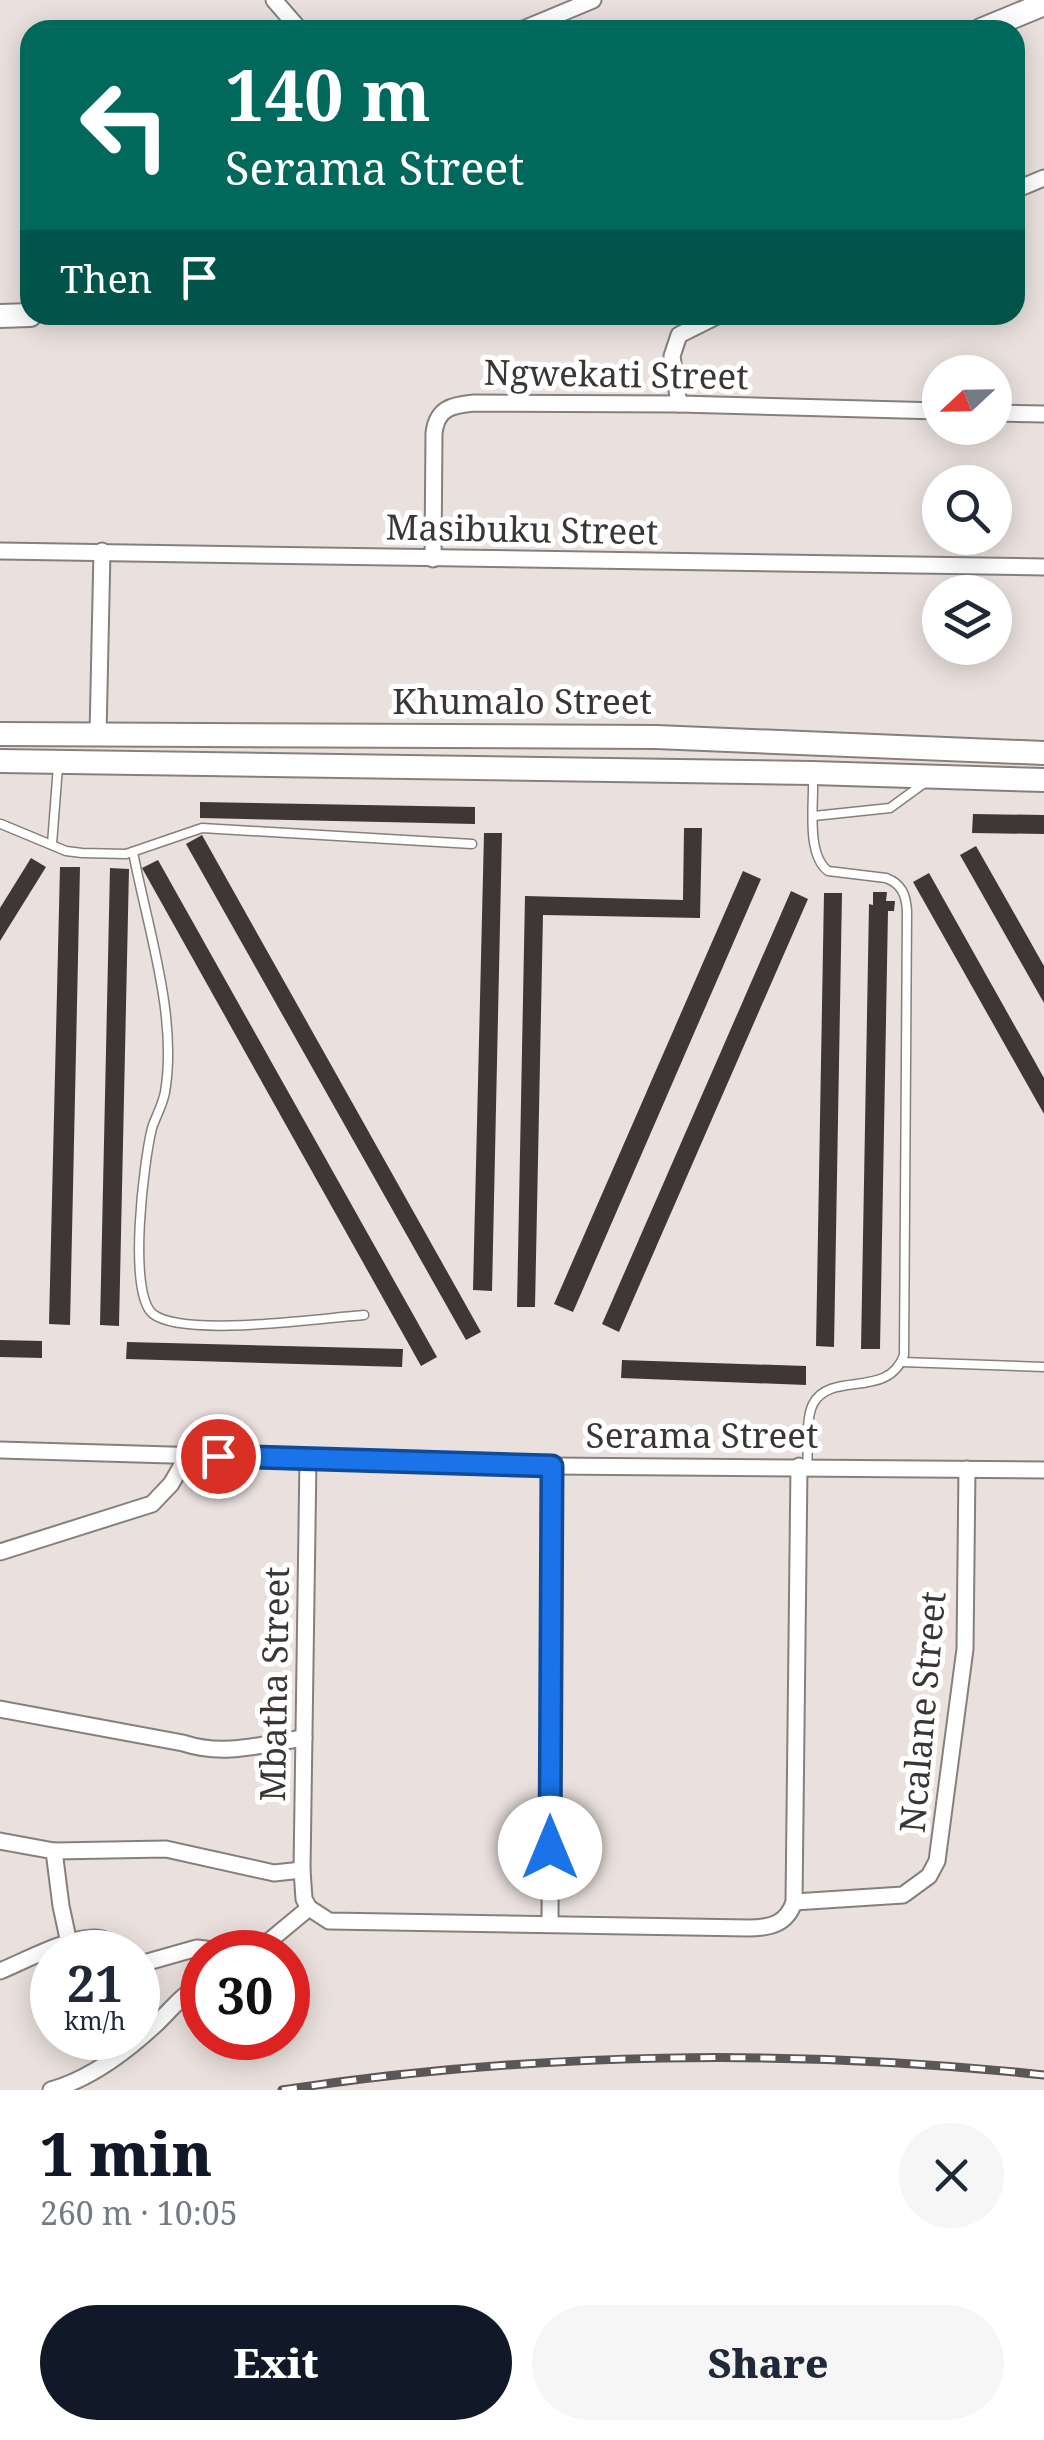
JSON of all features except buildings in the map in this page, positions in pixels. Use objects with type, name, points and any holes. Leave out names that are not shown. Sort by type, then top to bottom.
[{"type":"street","points":[[274,0],[291,20]]},
{"type":"street","points":[[545,20],[593,0]]},
{"type":"street","points":[[1005,20],[1044,4]]},
{"type":"street","points":[[678,404],[672,356],[679,335],[700,325]]},
{"type":"street","name":"Ngwekati Street","points":[[433,559],[434,433],[438,416],[446,407],[474,402],[922,411]]},
{"type":"street","points":[[1012,413],[1044,414]]},
{"type":"street","name":"Masibuku Street","points":[[0,551],[1044,567]]},
{"type":"street","points":[[98,734],[102,551]]},
{"type":"street","name":"Khumalo Street","points":[[5,737],[656,737],[1044,753]]},
{"type":"street","name":"Khumalo Street","points":[[0,761],[812,772],[1044,780]]},
{"type":"street","name":"Serama Street","points":[[0,1450],[552,1466],[1044,1470]]},
{"type":"street","points":[[0,1552],[152,1504],[188,1455]]},
{"type":"street","name":"Mbatha Street","points":[[308,1458],[302,1870],[304,1899],[309,1908]]},
{"type":"street","points":[[550,1924],[552,1466]]},
{"type":"street","points":[[282,1930],[309,1908],[329,1921],[766,1928],[786,1918],[794,1902],[803,1466]]},
{"type":"street","name":"Ncalane Street","points":[[794,1902],[903,1894],[928,1876],[938,1861],[965,1648],[967,1469]]},
{"type":"street","points":[[0,1709],[221,1752],[304,1738]]},
{"type":"street","points":[[0,1841],[54,1851],[166,1849],[274,1873],[302,1870]]},
{"type":"street","points":[[54,1851],[66,1930]]},
{"type":"street","points":[[0,1971],[30,1958]]},
{"type":"street","points":[[51,2090],[92,2073],[147,2032],[180,1998]]},
{"type":"lane","points":[[52,844],[58,762]]},
{"type":"lane","points":[[803,1466],[816,1400],[830,1390],[882,1380],[902,1362],[908,1068],[906,900],[894,881],[828,871],[820,865],[814,850],[812,772]]},
{"type":"lane","points":[[814,816],[890,808],[930,778]]},
{"type":"lane","points":[[0,824],[82,854],[133,852],[202,828],[472,844]]},
{"type":"lane","points":[[133,852],[167,1026],[165,1093],[146,1163],[139,1259],[143,1299],[152,1313],[170,1321],[211,1326],[364,1315]]},
{"type":"lane","points":[[902,1362],[1044,1367]]},
{"type":"railway","points":[[282,2090],[471,2068],[663,2058],[854,2061],[1044,2075]]},
{"type":"route","points":[[218,1456],[552,1466],[550,1848]]}]
